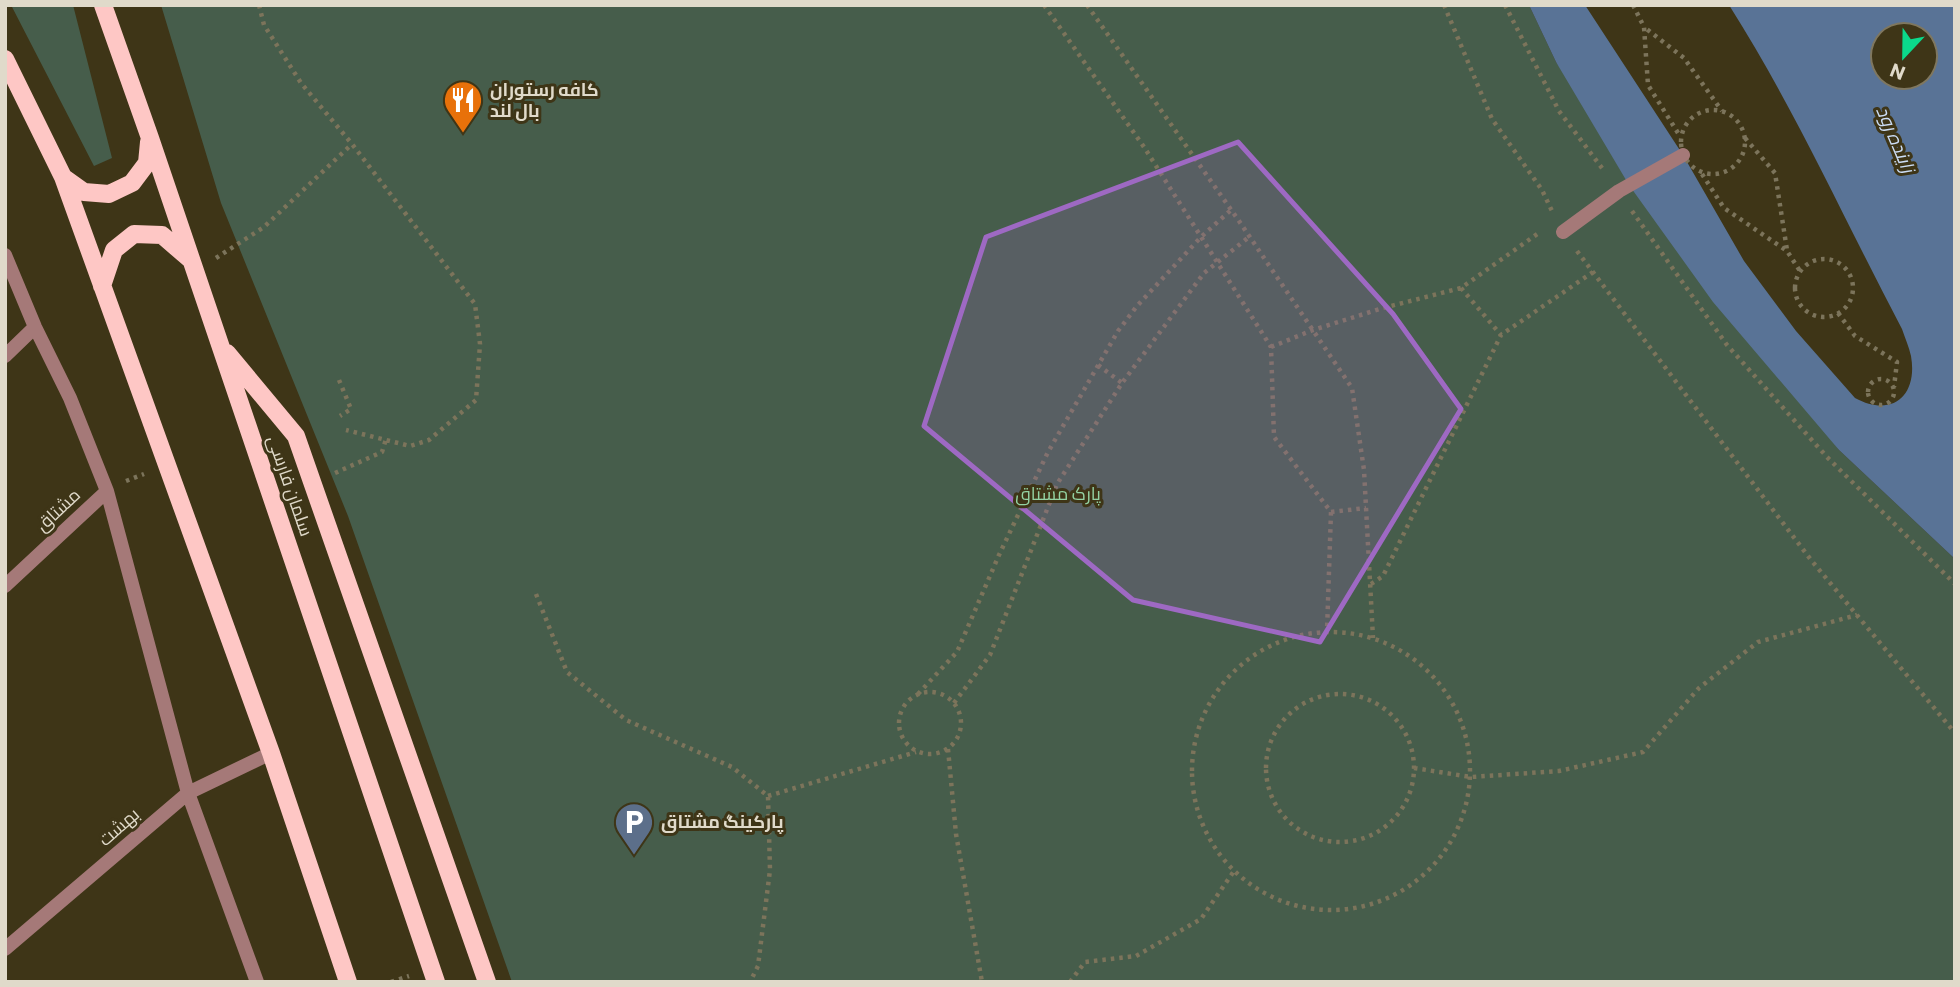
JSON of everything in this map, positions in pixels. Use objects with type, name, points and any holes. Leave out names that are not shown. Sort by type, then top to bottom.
[{"type":"main road","name":"سلمان فارسی","points":[[103,5],[436,982]]},
{"type":"main road","points":[[5,60],[63,177],[271,753],[348,982]]},
{"type":"main road","points":[[63,177],[83,192],[109,194],[132,183],[147,163],[150,138]]},
{"type":"main road","points":[[102,286],[114,250],[134,234],[162,235],[193,266]]},
{"type":"main road","points":[[220,345],[296,436],[486,982]]},
{"type":"street","points":[[1560,226],[1683,155]]},
{"type":"street","points":[[5,255],[107,491],[188,793],[257,982]]},
{"type":"street","points":[[5,356],[35,327]]},
{"type":"street","name":"مشتاق","points":[[5,586],[107,491]]},
{"type":"street","name":"بهشت","points":[[5,949],[188,793],[271,753]]},
{"type":"path","points":[[259,5],[264,24],[301,83],[352,144],[475,304],[480,344],[476,400],[429,440],[410,446],[346,430]]},
{"type":"path","points":[[1044,5],[1144,147],[1271,347],[1271,405],[1275,437],[1331,512],[1327,631]]},
{"type":"path","points":[[1087,5],[1352,388],[1364,470],[1373,638]]},
{"type":"path","points":[[1444,5],[1492,119],[1542,190],[1560,226],[1811,560],[1955,733]]},
{"type":"path","points":[[1505,5],[1559,111],[1624,188],[1727,345],[1827,457],[1955,584]]},
{"type":"path","points":[[1633,5],[1644,27],[1648,85],[1681,137]]},
{"type":"path","points":[[1644,27],[1684,58],[1722,111],[1737,121],[1745,138],[1775,173],[1787,251]]},
{"type":"path","points":[[1722,111],[1696,114],[1683,128],[1683,155],[1687,163],[1701,173],[1724,208],[1787,251],[1800,271]]},
{"type":"path","points":[[1701,173],[1712,175],[1733,168],[1745,149],[1745,138]]},
{"type":"path","points":[[193,266],[264,227],[352,144]]},
{"type":"path","points":[[917,751],[902,737],[900,717],[903,708],[957,652],[1042,464],[1098,365],[1137,306],[1201,237],[1231,210]]},
{"type":"path","points":[[1271,347],[1383,307],[1461,288],[1560,226]]},
{"type":"path","points":[[954,702],[990,655],[1057,484],[1122,383],[1204,273],[1250,237]]},
{"type":"path","points":[[1825,260],[1842,266],[1852,281],[1853,290],[1850,299],[1839,313],[1819,317],[1802,308],[1795,290],[1800,271],[1815,261],[1825,260]]},
{"type":"path","points":[[1370,584],[1383,576],[1501,335],[1593,272]]},
{"type":"path","points":[[1461,288],[1501,335]]},
{"type":"path","points":[[1839,313],[1855,336],[1896,362],[1894,387],[1893,399],[1886,405],[1877,405],[1868,396],[1869,387],[1879,379],[1888,380],[1894,387]]},
{"type":"path","points":[[1098,365],[1122,383]]},
{"type":"path","points":[[340,380],[351,409],[340,416]]},
{"type":"path","points":[[358,464],[382,452],[386,439]]},
{"type":"path","points":[[1331,512],[1366,508]]},
{"type":"path","points":[[536,594],[567,672],[626,720],[732,767],[768,796],[770,870],[758,966],[750,982]]},
{"type":"path","points":[[1414,768],[1471,777],[1559,771],[1643,752],[1699,688],[1758,642],[1857,615]]},
{"type":"path","points":[[1327,631],[1373,638],[1414,659],[1446,691],[1465,732],[1471,777],[1462,821],[1439,860],[1405,890],[1362,907],[1317,910],[1272,898],[1234,871],[1206,834],[1202,822],[1192,789],[1194,742],[1210,699],[1241,663],[1281,640],[1327,631]]},
{"type":"path","points":[[768,796],[917,751],[938,754],[948,749],[961,732],[962,721],[954,702],[937,692],[918,694]]},
{"type":"path","points":[[1333,694],[1358,696],[1380,706],[1398,723],[1410,744],[1414,768],[1410,793],[1398,814],[1380,830],[1357,840],[1333,842],[1309,836],[1289,822],[1274,803],[1266,780],[1266,755],[1274,733],[1289,713],[1310,700],[1333,694]]},
{"type":"path","points":[[948,749],[956,834],[982,982]]},
{"type":"path","points":[[1070,982],[1086,962],[1136,956],[1201,919],[1234,871]]},
{"type":"highlighted area","points":[[1238,142],[1393,314],[1461,409],[1320,642],[1133,600],[924,426],[986,237]]},
{"type":"green space","points":[[11,5],[73,5],[112,158],[94,166]]},
{"type":"green space","name":"پارک مشتاق","points":[[161,5],[1529,5],[1556,62],[1839,450],[1955,559],[1955,982],[512,982],[348,516],[221,203]]},
{"type":"water","name":"زاینده رود","points":[[1529,5],[1585,5],[1683,155],[1744,261],[1796,331],[1855,398],[1868,404],[1880,405],[1900,400],[1910,382],[1912,370],[1911,356],[1902,329],[1798,125],[1729,5],[1955,5],[1955,559],[1839,450],[1713,302],[1629,185],[1556,62]]},
{"type":"place","name":"کافه رستوران بال لند","points":[[463,134]]},
{"type":"place","name":"پارکینگ مشتاق","points":[[634,856]]}]
